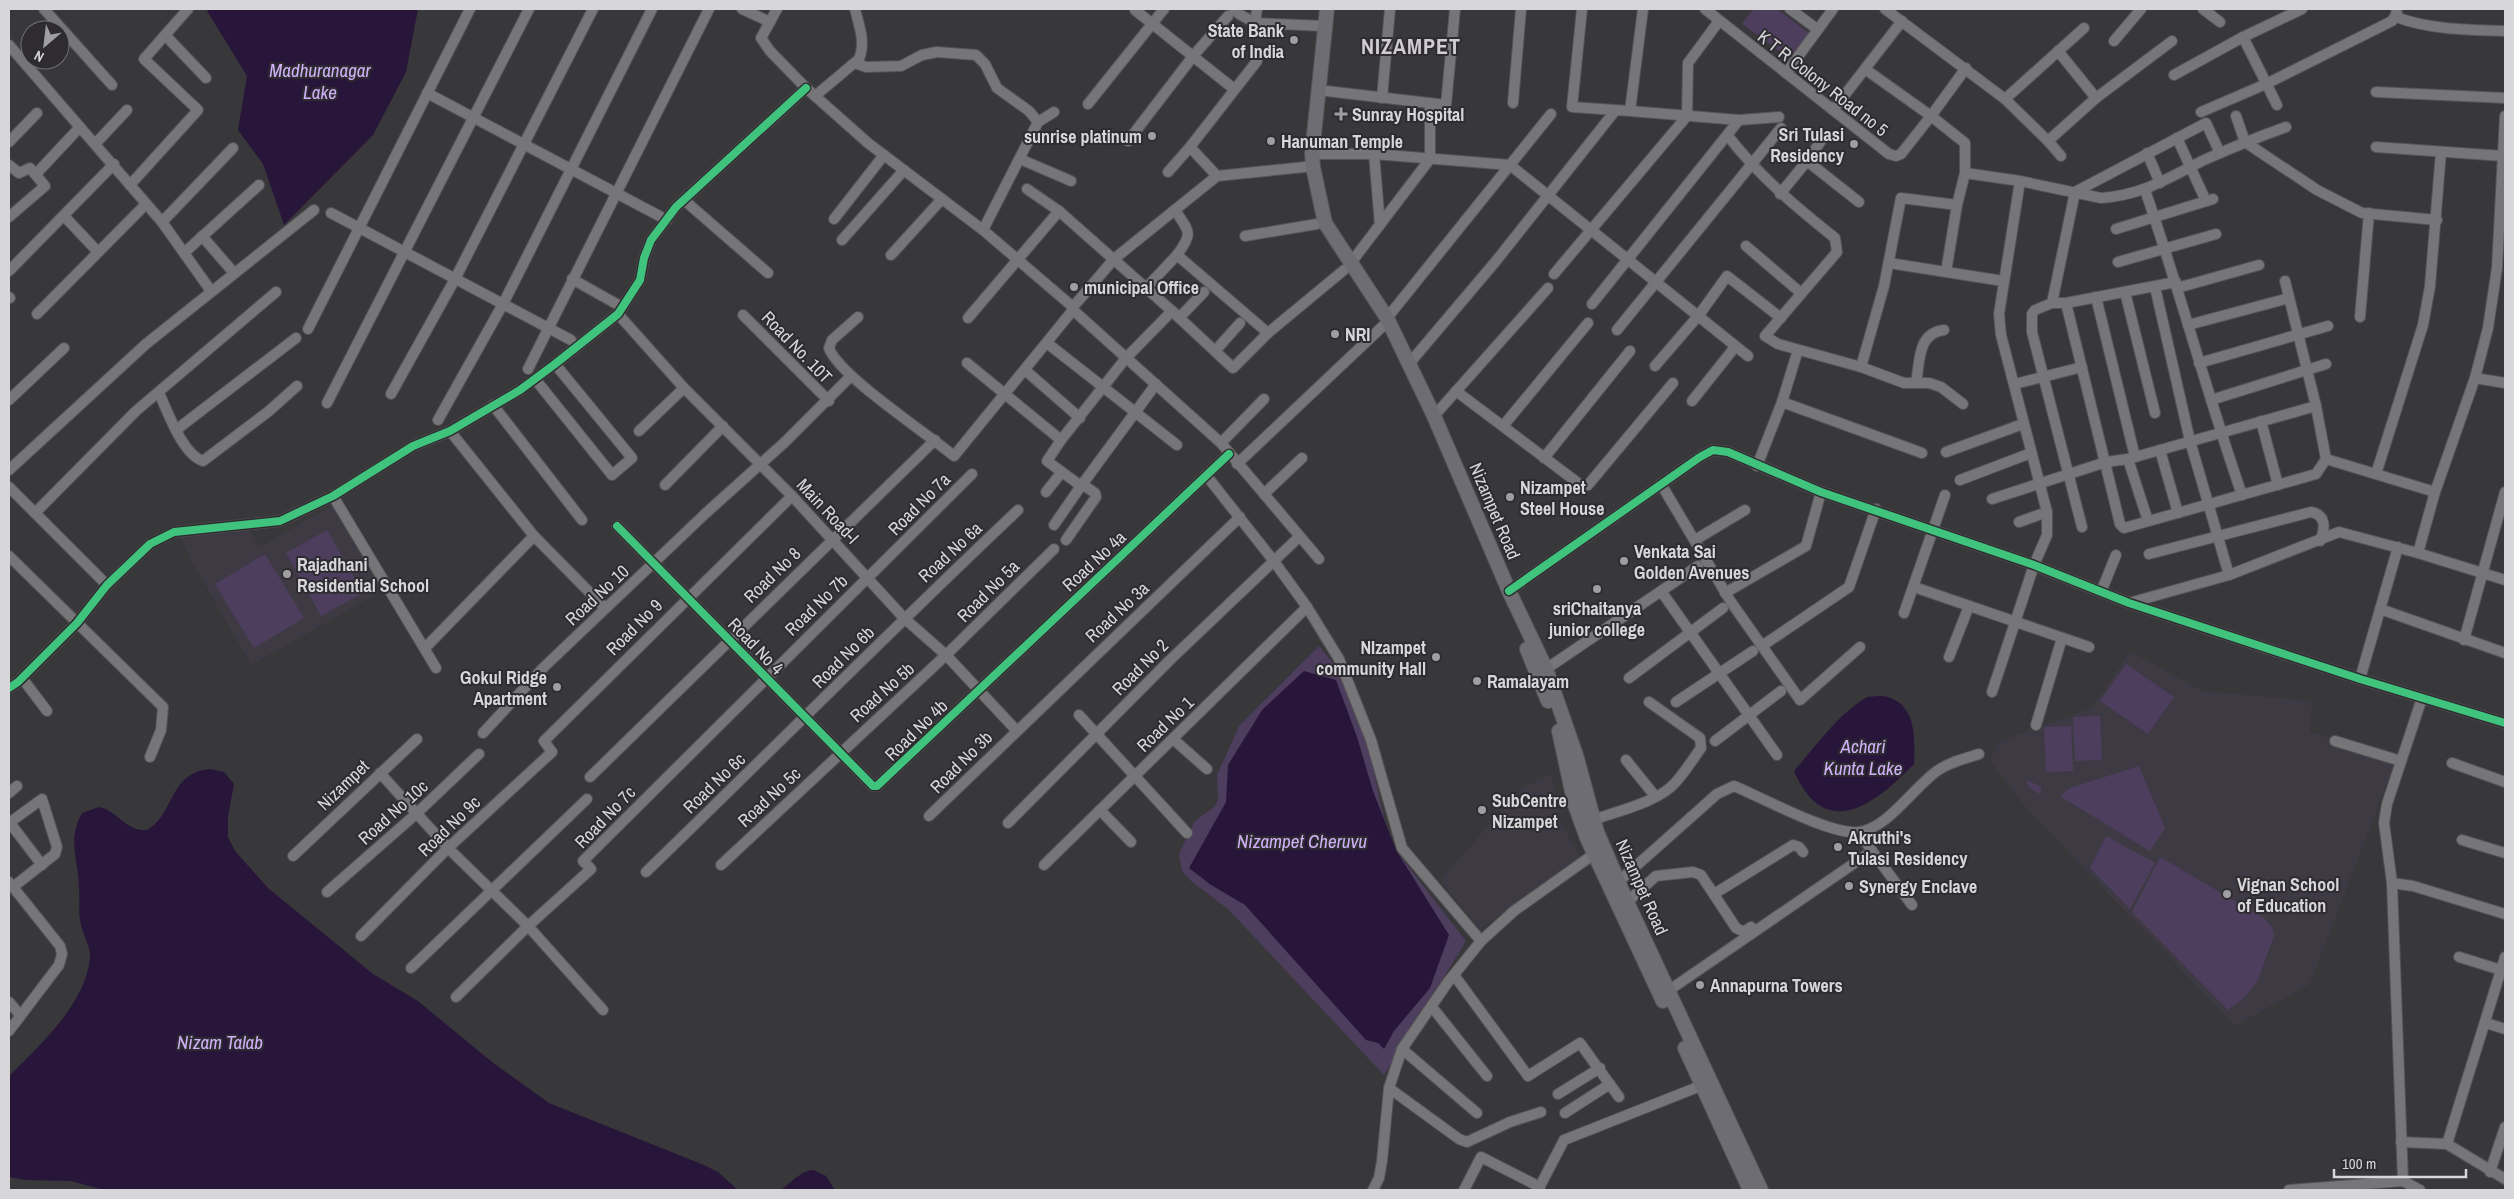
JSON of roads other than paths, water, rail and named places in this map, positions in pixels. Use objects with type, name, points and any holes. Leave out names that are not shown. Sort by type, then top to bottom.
[{"type":"main road","name":"Nizampet Road","points":[[1320,9],[1322,26],[1312,154],[1313,167],[1325,223],[1347,267]]},
{"type":"main road","name":"Nizampet Road","points":[[1327,9],[1322,26],[1305,167],[1317,224],[1385,322],[1434,416],[1558,727],[1579,792],[1594,820],[1618,882],[1668,991],[1750,1190]]},
{"type":"main road","name":"Nizampet Road","points":[[1385,322],[1546,669],[1576,755],[1579,792],[1575,805],[1594,854],[1762,1190]]},
{"type":"street","points":[[44,9],[112,86]]},
{"type":"street","points":[[130,185],[198,110],[144,59],[188,9]]},
{"type":"street","points":[[308,330],[470,9]]},
{"type":"street","points":[[327,403],[529,9]]},
{"type":"street","points":[[391,394],[455,279],[592,9]]},
{"type":"street","points":[[438,420],[503,304],[652,9]]},
{"type":"street","points":[[528,369],[709,9]]},
{"type":"street","points":[[742,9],[770,22]]},
{"type":"street","points":[[776,9],[761,38],[770,51],[806,88],[884,155],[983,230],[1221,443],[1319,559]]},
{"type":"street","points":[[815,96],[855,63],[862,51],[862,38],[855,9]]},
{"type":"street","points":[[1088,104],[1164,9]]},
{"type":"street","points":[[1255,23],[1257,9]]},
{"type":"street","points":[[1382,98],[1390,9]]},
{"type":"street","points":[[1318,90],[1446,105],[1455,9]]},
{"type":"street","points":[[1513,103],[1520,9]]},
{"type":"street","points":[[1582,9],[1572,107],[1739,120],[1779,117]]},
{"type":"street","points":[[1630,111],[1643,9]]},
{"type":"street","name":"K T R Colony Road no 5","points":[[1705,9],[1889,154],[1896,156],[1901,154],[1931,116]]},
{"type":"street","points":[[1790,9],[1817,29]]},
{"type":"street","points":[[1786,73],[1833,9]]},
{"type":"street","points":[[1885,9],[2005,99],[2062,156]]},
{"type":"street","points":[[2114,41],[2141,9]]},
{"type":"street","points":[[2205,9],[2220,22]]},
{"type":"street","points":[[2174,75],[2243,37],[2302,9]]},
{"type":"street","points":[[1135,10],[1194,55],[1234,89]]},
{"type":"street","points":[[1128,141],[1194,55],[1234,13],[1255,23],[1322,26]]},
{"type":"street","points":[[2201,112],[2266,84],[2392,21],[2396,13],[2424,25],[2505,31]]},
{"type":"street","points":[[1554,274],[1687,116],[1688,63],[1719,21]]},
{"type":"street","points":[[1833,110],[1902,21]]},
{"type":"street","points":[[2005,99],[2084,28]]},
{"type":"street","points":[[166,35],[206,78]]},
{"type":"street","points":[[2243,37],[2277,105]]},
{"type":"street","points":[[2048,141],[2096,98],[2172,41]]},
{"type":"street","points":[[9,45],[96,143],[162,222],[211,291]]},
{"type":"street","points":[[2058,51],[2096,98]]},
{"type":"street","points":[[855,63],[866,67],[901,66],[922,55],[937,52],[976,55],[985,64],[998,88],[1029,111],[1038,122]]},
{"type":"street","points":[[1168,172],[1190,147],[1257,61]]},
{"type":"street","points":[[1931,116],[1966,68]]},
{"type":"street","points":[[1865,69],[1966,143],[1965,173],[1946,272]]},
{"type":"street","points":[[9,688],[22,678],[77,623],[107,585],[150,544],[174,532],[280,521],[333,496],[413,446],[450,431],[535,379],[555,364],[620,311],[640,280],[644,258],[651,240],[684,200],[806,88]]},
{"type":"street","points":[[2376,92],[2505,98]]},
{"type":"street","points":[[427,93],[572,168],[667,220]]},
{"type":"street","points":[[1027,189],[1059,211],[1176,314],[1233,368],[1268,333],[1347,267],[1430,159],[1430,103]]},
{"type":"street","points":[[96,143],[127,110]]},
{"type":"street","points":[[1408,365],[1548,197],[1615,111]]},
{"type":"street","points":[[983,230],[1038,122],[1054,112]]},
{"type":"street","points":[[9,142],[37,113]]},
{"type":"street","points":[[1237,464],[1385,322],[1551,114]]},
{"type":"street","points":[[2236,116],[2245,142],[2317,190],[2362,213],[2437,220]]},
{"type":"street","points":[[2418,553],[2435,492],[2475,378],[2488,328],[2496,268],[2505,116]]},
{"type":"street","points":[[1592,304],[1739,120]]},
{"type":"street","points":[[2052,304],[2075,192],[2206,123],[2220,153]]},
{"type":"street","points":[[36,174],[80,127]]},
{"type":"street","points":[[1965,173],[2020,181],[2101,198],[2145,190],[2220,153],[2286,127]]},
{"type":"street","points":[[1617,330],[1781,128]]},
{"type":"street","points":[[1728,136],[1751,166],[1780,194],[1835,238],[1837,252],[1765,336],[1778,344],[1861,367],[1904,383],[1929,383],[1941,387],[1963,404]]},
{"type":"street","points":[[1780,194],[1824,138]]},
{"type":"street","points":[[2116,229],[2209,200],[2177,138]]},
{"type":"street","points":[[1190,147],[1217,176]]},
{"type":"street","points":[[2376,147],[2503,156]]},
{"type":"street","points":[[162,222],[233,148]]},
{"type":"street","points":[[2376,474],[2423,325],[2430,286],[2442,152]]},
{"type":"street","points":[[2147,153],[2160,183]]},
{"type":"street","points":[[1312,154],[1374,154],[1510,165],[1748,356]]},
{"type":"street","points":[[1374,154],[1380,224]]},
{"type":"street","points":[[834,218],[884,155]]},
{"type":"street","points":[[1020,159],[1071,181]]},
{"type":"street","points":[[1807,161],[1859,202]]},
{"type":"street","points":[[9,271],[114,164]]},
{"type":"street","points":[[9,165],[19,173],[29,168],[45,186],[9,217]]},
{"type":"street","points":[[858,317],[829,345],[839,364],[851,376],[954,456],[1114,259],[1217,176],[1305,167]]},
{"type":"street","points":[[842,240],[904,170]]},
{"type":"street","points":[[1992,692],[2034,565],[2047,535],[2046,512],[2040,483],[2001,335],[1999,314],[2020,181]]},
{"type":"street","points":[[184,253],[259,185]]},
{"type":"street","points":[[2145,190],[2177,285],[2220,432],[2242,495]]},
{"type":"street","points":[[1861,367],[1884,286],[1901,198],[1958,205]]},
{"type":"street","points":[[891,255],[942,199]]},
{"type":"street","points":[[684,200],[768,273]]},
{"type":"street","points":[[37,314],[146,204]]},
{"type":"street","points":[[9,470],[146,344],[314,210]]},
{"type":"street","points":[[1146,288],[1177,255],[1189,239],[1189,233],[1175,210]]},
{"type":"street","points":[[968,318],[1059,211]]},
{"type":"street","points":[[331,213],[571,340]]},
{"type":"street","points":[[2360,317],[2369,213]]},
{"type":"street","points":[[64,216],[98,252]]},
{"type":"street","points":[[1245,236],[1317,224]]},
{"type":"street","points":[[2118,262],[2216,234]]},
{"type":"street","points":[[202,236],[234,273]]},
{"type":"street","points":[[1746,246],[1801,294]]},
{"type":"street","points":[[1177,255],[1268,333]]},
{"type":"street","points":[[1888,263],[2003,281]]},
{"type":"street","points":[[2082,527],[2030,319],[2035,310],[2052,304],[2066,303],[2096,296],[2177,285],[2259,265]]},
{"type":"street","points":[[1656,366],[1699,315],[1727,276],[1781,318]]},
{"type":"street","name":"Main Road-I","points":[[572,279],[620,311],[684,388],[792,496],[904,618],[946,655],[1016,730]]},
{"type":"street","points":[[2066,303],[2120,524],[2124,528],[2316,474],[2326,459],[2316,406],[2285,281]]},
{"type":"street","points":[[2155,287],[2190,441],[2207,505],[2229,575]]},
{"type":"street","points":[[1434,416],[1548,288]]},
{"type":"street","points":[[35,513],[136,411],[159,394],[276,292]]},
{"type":"street","points":[[1066,540],[1096,497],[1095,493],[1061,473],[1047,461],[1101,388],[1126,358],[1204,292]]},
{"type":"street","points":[[2125,292],[2155,413]]},
{"type":"street","points":[[2096,296],[2131,458],[2148,521]]},
{"type":"street","points":[[2188,325],[2289,298]]},
{"type":"street","name":"Road No. 10T","points":[[743,314],[828,401]]},
{"type":"street","points":[[1503,426],[1588,323]]},
{"type":"street","points":[[1215,351],[1240,324]]},
{"type":"street","points":[[2199,363],[2328,326]]},
{"type":"street","points":[[1916,383],[1920,352],[1927,336],[1935,331],[1944,330]]},
{"type":"street","points":[[176,430],[296,338]]},
{"type":"street","points":[[1046,343],[1134,414],[1177,445]]},
{"type":"street","points":[[1692,401],[1735,347]]},
{"type":"street","points":[[9,400],[64,348]]},
{"type":"street","points":[[1757,466],[1782,402],[1798,350]]},
{"type":"street","points":[[1544,458],[1630,351]]},
{"type":"street","points":[[967,363],[1062,440]]},
{"type":"street","points":[[535,379],[612,474],[632,458],[555,364]]},
{"type":"street","points":[[2211,400],[2326,364]]},
{"type":"street","points":[[2015,384],[2082,367]]},
{"type":"street","points":[[1024,370],[1080,418]]},
{"type":"street","name":"Road No 10","points":[[484,733],[544,667],[828,401],[851,376]]},
{"type":"street","points":[[2475,378],[2505,383]]},
{"type":"street","points":[[1456,391],[1582,486],[1588,484],[1673,383]]},
{"type":"street","points":[[1054,525],[1156,384]]},
{"type":"street","points":[[159,394],[176,430],[198,459],[207,460],[297,386]]},
{"type":"street","points":[[639,431],[684,388]]},
{"type":"street","points":[[1221,443],[1264,399]]},
{"type":"street","points":[[1782,402],[1922,453]]},
{"type":"street","points":[[493,405],[582,520]]},
{"type":"street","points":[[1992,499],[2106,462],[2131,458],[2316,406]]},
{"type":"street","points":[[2260,421],[2278,485]]},
{"type":"street","points":[[1946,452],[2023,424]]},
{"type":"street","points":[[665,484],[723,426]]},
{"type":"street","points":[[450,431],[534,536],[605,608]]},
{"type":"street","name":"Road No 8","points":[[590,777],[935,440]]},
{"type":"street","points":[[1509,591],[1661,484],[1713,450],[1728,452],[1757,466],[1822,492],[1876,509],[2034,565],[2129,603],[2360,679],[2505,722]]},
{"type":"street","points":[[2160,450],[2178,513]]},
{"type":"street","points":[[1960,480],[2031,453]]},
{"type":"street","name":"Road No 4a","points":[[979,690],[1229,454]]},
{"type":"street","points":[[1264,494],[1302,458]]},
{"type":"street","points":[[2326,459],[2435,492]]},
{"type":"street","points":[[1046,492],[1061,473]]},
{"type":"street","name":"Road No 7a","points":[[867,578],[972,474]]},
{"type":"street","points":[[1206,475],[1308,608],[1339,659],[1371,740],[1402,848],[1482,941]]},
{"type":"street","points":[[1661,484],[1758,649],[1800,700],[1860,647]]},
{"type":"street","points":[[9,487],[107,585]]},
{"type":"street","points":[[1725,593],[1806,546],[1822,492]]},
{"type":"street","points":[[2464,640],[2505,492]]},
{"type":"street","points":[[1904,613],[1945,495]]},
{"type":"street","points":[[333,496],[426,648],[436,668]]},
{"type":"street","name":"Road No 9","points":[[544,741],[792,496]]},
{"type":"street","points":[[1676,702],[1849,587],[1876,509]]},
{"type":"street","name":"Road No 6a","points":[[904,618],[1018,510]]},
{"type":"street","points":[[1695,540],[1745,510]]},
{"type":"street","points":[[2019,522],[2046,512]]},
{"type":"street","points":[[2149,554],[2310,512],[2317,513],[2322,518],[2323,533],[2320,541]]},
{"type":"street","name":"Road No 3a","points":[[1016,730],[1240,517]]},
{"type":"street","name":"Road No 4","points":[[617,526],[873,786]]},
{"type":"street","points":[[2129,603],[2229,575],[2320,541],[2332,533],[2339,532],[2398,547],[2505,580]]},
{"type":"street","points":[[426,648],[534,536]]},
{"type":"street","name":"Road No 2","points":[[1008,824],[1096,734],[1273,560],[1299,537]]},
{"type":"street","points":[[2360,679],[2398,547]]},
{"type":"street","name":"Road No 5a","points":[[946,655],[1054,549]]},
{"type":"street","points":[[2102,592],[2116,555]]},
{"type":"street","points":[[9,556],[163,707],[161,730],[150,757]]},
{"type":"street","points":[[1546,669],[1698,566]]},
{"type":"street","name":"Road No 7b","points":[[766,677],[867,578]]},
{"type":"street","points":[[1914,587],[2089,647]]},
{"type":"street","points":[[1661,591],[1777,755]]},
{"type":"street","points":[[1949,657],[1969,606]]},
{"type":"street","name":"Road No 1","points":[[1044,865],[1308,608]]},
{"type":"street","points":[[1630,678],[1723,608]]},
{"type":"street","points":[[2380,609],[2505,653]]},
{"type":"street","name":"Road No 6b","points":[[805,718],[904,618]]},
{"type":"street","points":[[2036,725],[2062,638]]},
{"type":"street","name":"Road No 5b","points":[[840,752],[946,655]]},
{"type":"street","name":"Road No 7c","points":[[456,997],[528,926],[591,869],[583,861],[766,677]]},
{"type":"street","points":[[22,678],[47,711]]},
{"type":"street","name":"Road No 4b","points":[[873,786],[880,786],[979,690]]},
{"type":"street","points":[[1715,740],[1781,691]]},
{"type":"street","points":[[2403,1180],[2392,883],[2384,823],[2387,804],[2422,698]]},
{"type":"street","points":[[1594,820],[1665,792],[1675,783],[1702,744],[1700,738],[1649,702]]},
{"type":"street","points":[[1079,715],[1187,833]]},
{"type":"street","name":"Road No 6c","points":[[646,872],[805,718]]},
{"type":"street","name":"Road No 3b","points":[[929,816],[1016,730]]},
{"type":"street","name":"Nizampet","points":[[293,856],[417,739]]},
{"type":"street","points":[[1173,739],[1207,769]]},
{"type":"street","name":"Road No 9c","points":[[361,936],[448,848],[552,752],[544,741]]},
{"type":"street","points":[[2335,741],[2401,761]]},
{"type":"street","name":"Road No 5c","points":[[721,865],[840,752]]},
{"type":"street","name":"Road No 10c","points":[[327,892],[416,814],[479,754]]},
{"type":"street","points":[[1618,882],[1717,794],[1734,786],[1836,830],[1859,832],[1881,823],[1937,771],[1950,764],[1979,754]]},
{"type":"street","points":[[1626,760],[1655,796]]},
{"type":"street","points":[[2452,763],[2505,782]]},
{"type":"street","points":[[380,772],[448,848],[528,926],[603,1010]]},
{"type":"street","points":[[411,968],[490,890],[587,799]]},
{"type":"street","points":[[9,1030],[59,965],[62,954],[60,946],[11,884],[42,865],[55,854],[57,847],[42,800],[9,823],[42,865]]},
{"type":"street","points":[[1100,810],[1131,842]]},
{"type":"street","points":[[1859,832],[1912,905]]},
{"type":"street","points":[[2462,840],[2505,853]]},
{"type":"street","points":[[1714,894],[1793,845],[1799,847],[1803,852]]},
{"type":"street","points":[[1668,991],[1872,851]]},
{"type":"street","points":[[1373,1190],[1379,1178],[1382,1161],[1389,1088],[1402,1048],[1454,975],[1482,941],[1514,911],[1594,854]]},
{"type":"street","points":[[1627,902],[1656,876],[1694,872],[1702,875],[1736,928],[1744,932],[1817,881]]},
{"type":"street","points":[[2392,883],[2413,886],[2505,914]]},
{"type":"street","points":[[2459,957],[2502,970]]},
{"type":"street","points":[[2447,1144],[2505,957]]},
{"type":"street","points":[[1454,975],[1528,1076],[1579,1044],[1583,1045],[1619,1096]]},
{"type":"street","points":[[9,1002],[20,1015]]},
{"type":"street","points":[[1432,1007],[1487,1076]]},
{"type":"street","points":[[2486,1023],[2505,1029]]},
{"type":"street","points":[[1402,1048],[1477,1112]]},
{"type":"street","points":[[1558,1094],[1600,1068]]},
{"type":"street","points":[[1464,1190],[1481,1157],[1539,1188],[1564,1140],[1707,1083]]},
{"type":"street","points":[[1565,1113],[1610,1084]]},
{"type":"street","points":[[1389,1088],[1459,1139],[1467,1142],[1501,1126],[1541,1112]]},
{"type":"street","points":[[2490,1172],[2505,1127]]},
{"type":"street","points":[[2401,1142],[2447,1144],[2490,1172],[2505,1179]]},
{"type":"street","points":[[2289,1190],[2403,1180],[2420,1190]]},
{"type":"water","name":"Madhuranagar Lake","points":[[209,9],[418,9],[406,72],[373,135],[284,225],[263,164],[238,130],[247,76],[207,11]]},
{"type":"water","name":"Nizampet Cheruvu","points":[[1304,671],[1336,680],[1357,737],[1373,791],[1396,850],[1449,935],[1430,988],[1394,1031],[1384,1049],[1378,1043],[1366,1040],[1245,905],[1211,885],[1189,868],[1226,802],[1228,765],[1262,710]]},
{"type":"water","name":"Achari Kunta Lake","points":[[1867,697],[1887,697],[1897,701],[1904,707],[1909,715],[1914,735],[1914,764],[1884,792],[1868,803],[1852,810],[1836,811],[1821,806],[1807,793],[1794,771],[1837,721]]},
{"type":"water","name":"Nizam Talab","points":[[210,769],[224,772],[234,784],[228,817],[228,837],[235,851],[268,888],[373,974],[418,1001],[492,1062],[549,1103],[704,1165],[718,1172],[738,1190],[104,1190],[71,1181],[25,1180],[9,1177],[9,1076],[47,1037],[70,1008],[80,992],[90,958],[80,920],[78,877],[74,849],[75,832],[82,813],[99,807],[106,809],[133,828],[147,830],[163,814],[179,786],[187,778],[196,772]]},
{"type":"water","points":[[814,1170],[826,1176],[835,1190],[781,1190],[800,1175]]},
{"type":"place","name":"State Bank of India","points":[[1294,40]]},
{"type":"place","name":"Sunray Hospital","points":[[1341,114]]},
{"type":"place","name":"sunrise platinum","points":[[1152,136]]},
{"type":"place","name":"Hanuman Temple","points":[[1271,141]]},
{"type":"place","name":"Sri Tulasi Residency","points":[[1854,144]]},
{"type":"place","name":"municipal Office","points":[[1074,287]]},
{"type":"place","name":"NRI","points":[[1335,334]]},
{"type":"place","name":"Nizampet Steel House","points":[[1510,497]]},
{"type":"place","name":"Venkata Sai Golden Avenues","points":[[1624,561]]},
{"type":"place","name":"Rajadhani Residential School","points":[[287,574]]},
{"type":"place","name":"sriChaitanya junior college","points":[[1597,589]]},
{"type":"place","name":"NIzampet community Hall","points":[[1436,657]]},
{"type":"place","name":"Ramalayam","points":[[1477,681]]},
{"type":"place","name":"Gokul Ridge Apartment","points":[[557,687]]},
{"type":"place","name":"SubCentre Nizampet","points":[[1482,810]]},
{"type":"place","name":"Akruthi's Tulasi Residency","points":[[1838,847]]},
{"type":"place","name":"Synergy Enclave","points":[[1849,886]]},
{"type":"place","name":"Vignan School of Education","points":[[2227,894]]},
{"type":"place","name":"Annapurna Towers","points":[[1700,985]]},
{"type":"district","name":"NIZAMPET","points":[[1411,46]]}]
